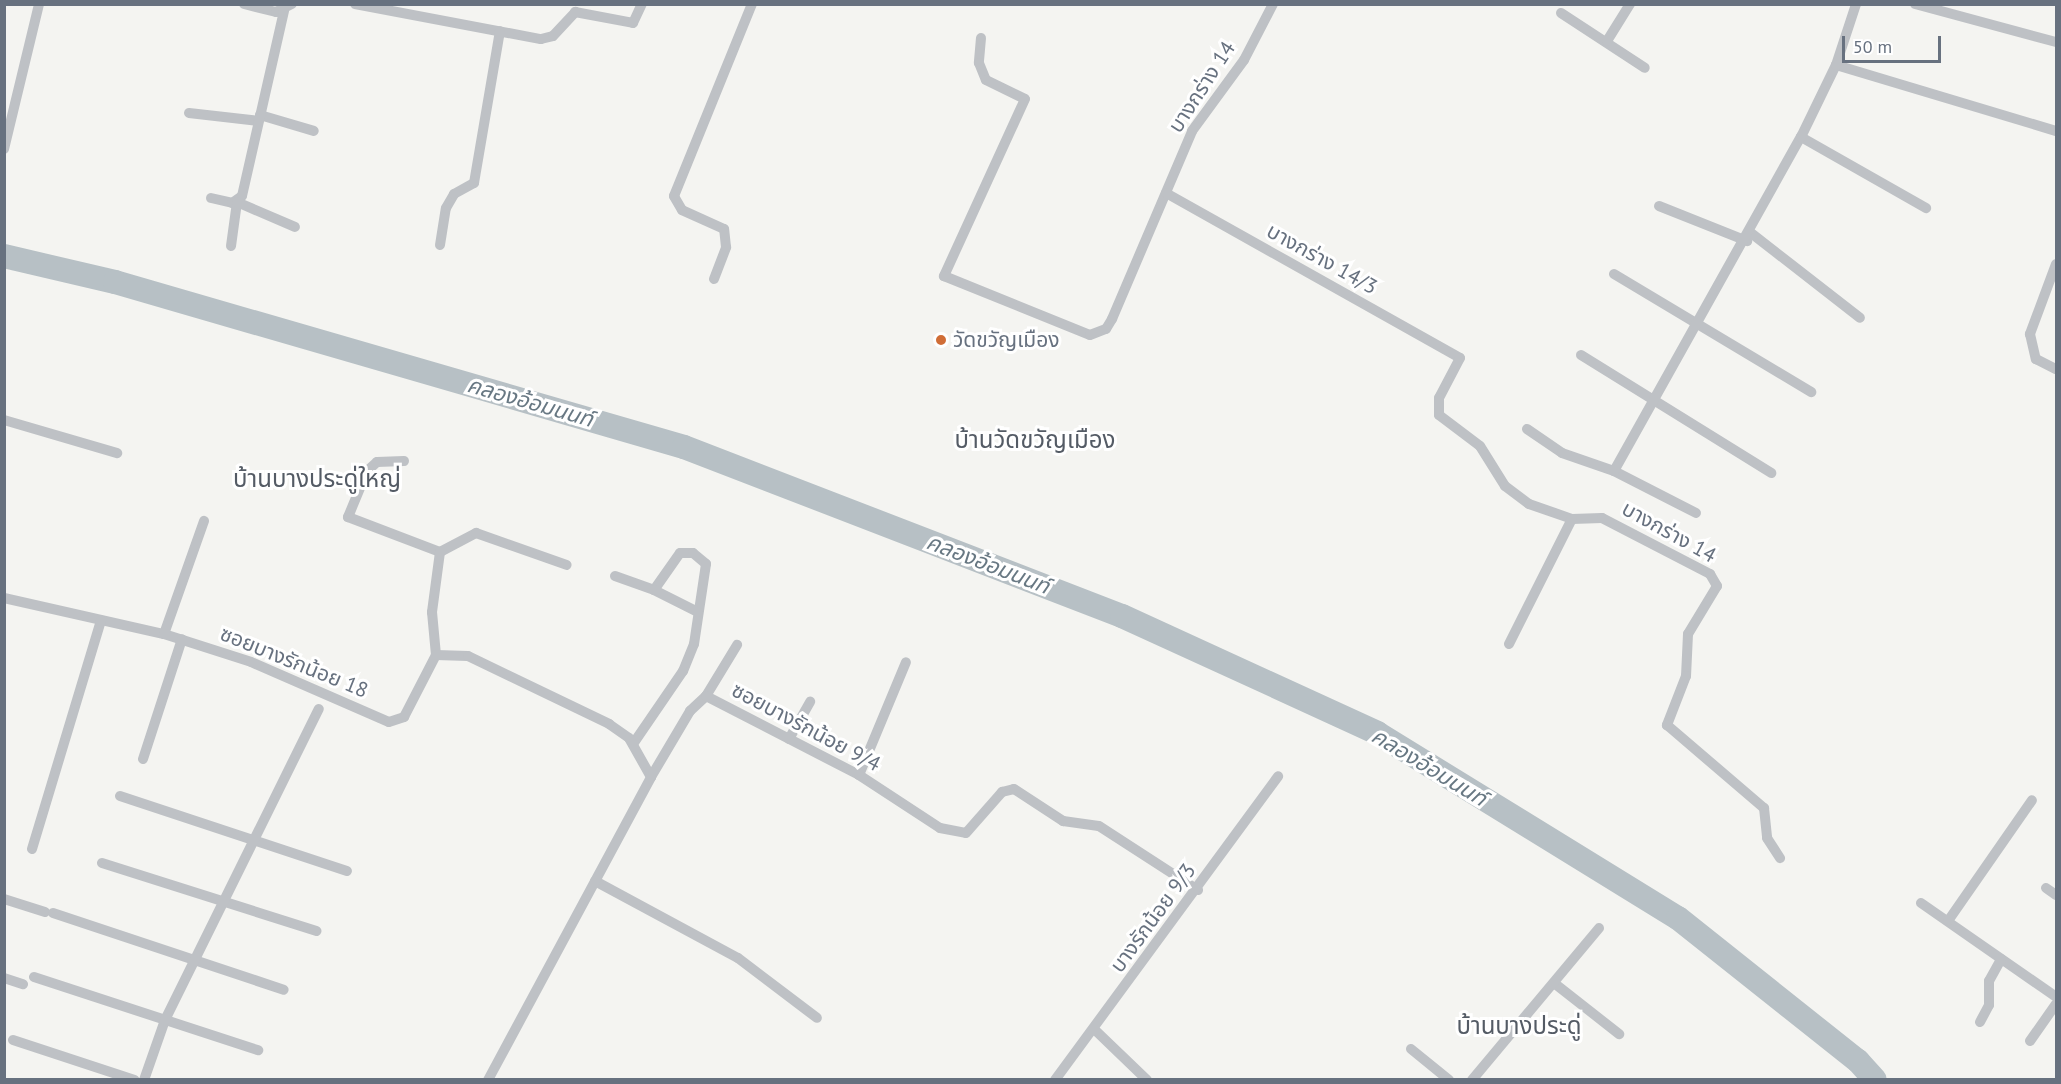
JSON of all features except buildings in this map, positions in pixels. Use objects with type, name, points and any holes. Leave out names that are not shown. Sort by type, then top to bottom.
[{"type":"street","points":[[4,149],[39,4]]},
{"type":"street","points":[[231,246],[237,202],[288,8],[244,4]]},
{"type":"street","points":[[356,4],[500,31],[553,36],[575,12],[633,23],[642,4]]},
{"type":"street","points":[[714,279],[726,247],[724,229],[682,210],[674,196],[752,4]]},
{"type":"street","name":"บางกร่าง 14","points":[[981,38],[980,63],[986,80],[1025,99],[944,276],[1082,332],[1100,333],[1112,319],[1192,131],[1244,60],[1273,4]]},
{"type":"street","points":[[1607,41],[1630,4]]},
{"type":"street","points":[[1614,471],[1655,396],[1699,326],[1749,237],[1801,137],[1836,65],[1856,4]]},
{"type":"street","points":[[1915,4],[2056,42]]},
{"type":"street","points":[[1561,14],[1607,41],[1645,68]]},
{"type":"street","points":[[440,245],[446,208],[454,194],[474,183],[500,31]]},
{"type":"street","points":[[1836,65],[2056,131]]},
{"type":"street","points":[[189,113],[260,118],[314,131]]},
{"type":"street","points":[[1801,137],[1926,208]]},
{"type":"street","name":"บางกร่าง 14/3","points":[[1166,193],[1460,358]]},
{"type":"street","points":[[211,198],[237,202],[295,227]]},
{"type":"street","points":[[1659,206],[1749,237],[1860,318]]},
{"type":"street","points":[[2056,264],[2030,334],[2036,359],[2056,369]]},
{"type":"street","points":[[1614,274],[1811,392]]},
{"type":"street","points":[[1581,355],[1655,396],[1771,473]]},
{"type":"street","name":"บางกร่าง 14","points":[[1460,358],[1439,398],[1439,415],[1480,446],[1505,486],[1529,504],[1572,519],[1607,520],[1715,580],[1717,586],[1688,634],[1686,676],[1667,725],[1764,808],[1767,838],[1780,858]]},
{"type":"street","points":[[4,420],[117,453]]},
{"type":"street","points":[[1527,429],[1579,461],[1614,471],[1696,513]]},
{"type":"street","points":[[404,461],[377,462],[367,471],[349,519],[440,552],[476,533],[567,565]]},
{"type":"street","points":[[1509,645],[1572,519]]},
{"type":"street","points":[[165,634],[204,521]]},
{"type":"street","points":[[440,552],[432,612],[436,655],[468,656],[609,724],[633,744],[651,777]]},
{"type":"street","points":[[633,744],[683,671],[698,612],[706,564],[693,554],[672,559],[654,590]]},
{"type":"street","points":[[615,576],[654,590],[698,612]]},
{"type":"street","name":"ซอยบางรักน้อย 18","points":[[4,598],[182,639],[251,662],[389,722],[404,717],[436,655]]},
{"type":"street","points":[[32,849],[101,620]]},
{"type":"street","points":[[143,759],[182,639]]},
{"type":"street","points":[[706,696],[737,645]]},
{"type":"street","points":[[859,775],[906,662]]},
{"type":"street","name":"ซอยบางรักน้อย 9/4","points":[[488,1080],[651,777],[690,711],[706,696],[859,775],[940,828],[954,832],[976,827],[993,800],[1014,789],[1063,821],[1099,826],[1198,890]]},
{"type":"street","points":[[789,739],[810,702]]},
{"type":"street","points":[[144,1080],[165,1020],[319,709]]},
{"type":"street","name":"บางรักน้อย 9/3","points":[[1055,1080],[1095,1030],[1198,890],[1278,776]]},
{"type":"street","points":[[120,796],[347,871]]},
{"type":"street","points":[[1948,921],[2032,800]]},
{"type":"street","points":[[102,863],[316,931]]},
{"type":"street","points":[[595,881],[738,958],[817,1018]]},
{"type":"street","points":[[2046,888],[2056,895]]},
{"type":"street","points":[[4,899],[284,990]]},
{"type":"street","points":[[1921,903],[2001,959],[2055,992]]},
{"type":"street","points":[[1472,1080],[1599,928]]},
{"type":"street","points":[[1980,1022],[1989,1005],[1989,981],[2001,959]]},
{"type":"street","points":[[34,977],[258,1050]]},
{"type":"street","points":[[4,978],[23,984]]},
{"type":"street","points":[[1554,983],[1619,1034]]},
{"type":"street","points":[[2030,1041],[2056,1004]]},
{"type":"street","points":[[1095,1030],[1147,1080]]},
{"type":"street","points":[[13,1040],[135,1080]]},
{"type":"street","points":[[1411,1049],[1449,1080]]},
{"type":"waterway","name":"คลองอ้อมนนท์","points":[[4,256],[115,282],[684,447],[1122,616],[1377,733],[1678,918],[1858,1061],[1875,1080]]},
{"type":"place","name":"วัดขวัญเมือง","points":[[941,340]]},
{"type":"district","name":"บ้านวัดขวัญเมือง","points":[[1035,440]]},
{"type":"district","name":"บ้านบางประดู่ใหญ่","points":[[317,479]]},
{"type":"district","name":"บ้านบางประดู่","points":[[1519,1026]]}]
